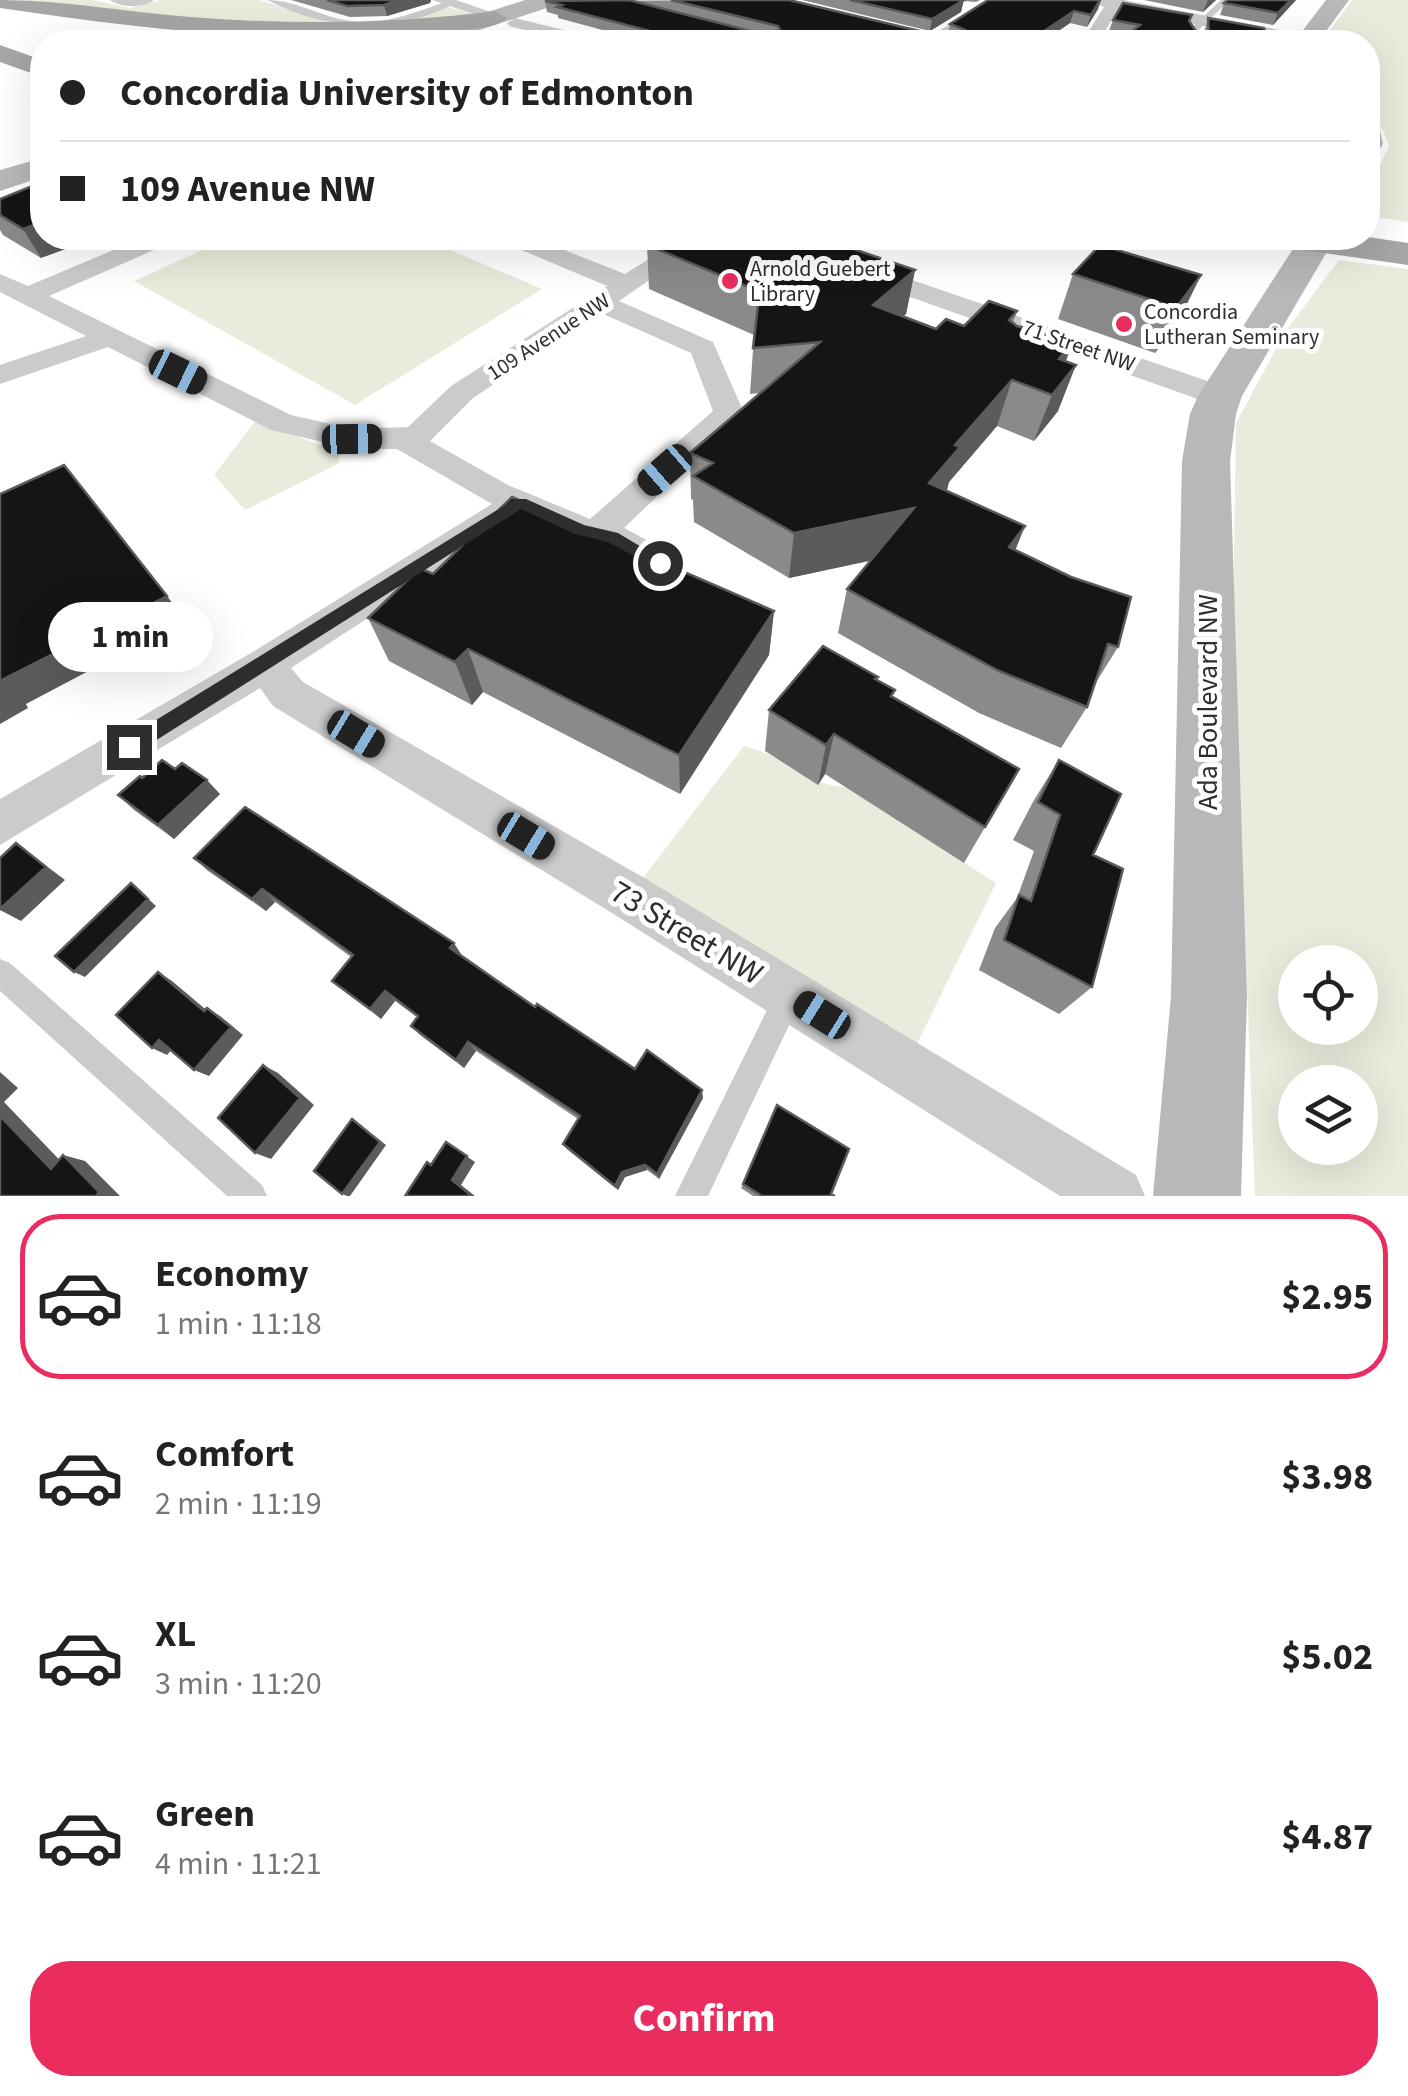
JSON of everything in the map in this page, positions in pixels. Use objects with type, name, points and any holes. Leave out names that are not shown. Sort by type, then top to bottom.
[{"type":"main road","points":[[0,1],[289,30]]},
{"type":"main road","points":[[0,16],[67,30]]},
{"type":"main road","points":[[275,28],[488,30]]},
{"type":"main road","points":[[0,53],[30,65]]},
{"type":"main road","points":[[1380,235],[1408,239]]},
{"type":"main road","points":[[1380,250],[1408,254]]},
{"type":"street","points":[[488,30],[548,0]]},
{"type":"street","points":[[488,30],[578,0]]},
{"type":"street","points":[[1092,0],[1251,30]]},
{"type":"street","points":[[1315,30],[1338,0]]},
{"type":"street","points":[[445,2],[488,30]]},
{"type":"street","points":[[1097,30],[1113,2]]},
{"type":"street","points":[[0,181],[30,171]]},
{"type":"street","points":[[0,202],[30,193]]},
{"type":"street","points":[[8,287],[124,250]]},
{"type":"street","points":[[543,250],[626,284]]},
{"type":"street","name":"109 Avenue NW","points":[[403,438],[420,434],[462,392],[679,250]]},
{"type":"street","name":"71 Street NW","points":[[799,250],[1034,338],[1220,396]]},
{"type":"street","name":"Ada Boulevard NW","points":[[1197,1196],[1209,996],[1206,461],[1213,414],[1220,396],[1310,250]]},
{"type":"street","points":[[8,287],[282,423],[352,439],[403,438],[496,493],[581,530],[598,532],[660,563]]},
{"type":"street","points":[[598,532],[729,413],[703,348],[599,302]]},
{"type":"street","points":[[0,376],[108,338]]},
{"type":"street","points":[[0,824],[265,664],[520,502]]},
{"type":"street","name":"73 Street NW","points":[[265,664],[288,694],[790,994],[1115,1196]]},
{"type":"lane","points":[[271,0],[349,24],[389,24],[445,2]]},
{"type":"lane","points":[[945,30],[993,0]]},
{"type":"lane","points":[[1193,30],[1226,0]]},
{"type":"lane","points":[[963,6],[978,9]]},
{"type":"lane","points":[[0,972],[251,1196]]},
{"type":"lane","points":[[691,1196],[790,994]]},
{"type":"green space","points":[[23,0],[93,0],[130,8],[161,0],[259,0],[343,27],[387,27],[448,7],[474,14],[439,25],[388,29],[325,29],[186,19]]},
{"type":"green space","points":[[1352,0],[1408,0],[1408,222],[1380,218],[1380,165],[1389,146],[1380,127],[1380,30],[1330,30]]},
{"type":"green space","points":[[202,250],[450,250],[542,289],[355,405],[134,281]]},
{"type":"green space","points":[[1339,260],[1408,269],[1408,1196],[1255,1196],[1233,619],[1236,423],[1285,332]]},
{"type":"green space","points":[[256,420],[340,453],[338,464],[245,510],[214,475]]},
{"type":"green space","points":[[744,746],[816,780],[845,787],[996,883],[906,1066],[629,896]]},
{"type":"building","points":[[327,0],[399,0],[384,5],[347,6]]},
{"type":"building","points":[[629,0],[746,30],[646,30],[545,1]]},
{"type":"building","points":[[671,0],[789,0],[915,30],[780,30],[778,26]]},
{"type":"building","points":[[850,0],[964,0],[932,19]]},
{"type":"building","points":[[988,0],[1100,0],[1091,15],[1074,11],[1046,30],[965,30],[950,24]]},
{"type":"building","points":[[1291,0],[1278,13],[1224,3]]},
{"type":"building","points":[[1123,3],[1192,15],[1189,21],[1195,30],[1134,30],[1140,25],[1113,20]]},
{"type":"building","points":[[1208,18],[1264,28],[1209,30]]},
{"type":"building","points":[[30,187],[30,226],[23,229],[0,215],[0,199]]},
{"type":"building","points":[[659,250],[856,250],[915,270],[873,305],[936,329],[946,319],[964,326],[989,301],[1017,311],[1009,320],[1017,326],[1073,342],[1059,359],[1076,365],[1052,395],[1012,380],[955,445],[960,447],[929,483],[1025,526],[1009,547],[1071,577],[1131,597],[1118,647],[1108,644],[1087,707],[999,671],[847,589],[914,508],[794,533],[693,476],[713,463],[690,453],[820,342],[753,348],[758,304],[775,298]]},
{"type":"building","points":[[1095,250],[1117,250],[1201,275],[1176,308],[1073,274]]},
{"type":"building","points":[[64,465],[167,596],[0,681],[0,494]]},
{"type":"building","points":[[512,497],[774,611],[679,755],[468,649],[455,662],[368,618],[420,568],[433,574]]},
{"type":"building","points":[[823,646],[878,677],[875,679],[895,690],[891,696],[1019,769],[985,827],[834,734],[826,745],[769,710]]},
{"type":"building","points":[[162,760],[175,769],[182,763],[207,780],[158,825],[118,795]]},
{"type":"building","points":[[1059,760],[1121,794],[1093,855],[1123,869],[1092,987],[1004,940],[1019,895],[1031,901],[1060,815],[1038,802]]},
{"type":"building","points":[[245,807],[454,943],[450,948],[535,1007],[537,1004],[635,1069],[647,1050],[702,1090],[657,1174],[645,1165],[622,1172],[615,1186],[563,1144],[580,1116],[468,1042],[456,1060],[411,1026],[418,1016],[385,991],[370,1009],[332,981],[353,955],[262,889],[252,899],[194,858]]},
{"type":"building","points":[[16,843],[46,867],[0,909],[0,858]]},
{"type":"building","points":[[131,883],[148,899],[74,972],[55,956]]},
{"type":"building","points":[[158,972],[204,1011],[207,1008],[231,1027],[194,1070],[159,1040],[152,1048],[116,1015]]},
{"type":"building","points":[[263,1065],[300,1098],[255,1153],[218,1118]]},
{"type":"building","points":[[777,1105],[849,1149],[831,1194],[835,1196],[762,1196],[743,1184]]},
{"type":"building","points":[[0,1116],[51,1169],[63,1155],[99,1192],[96,1196],[0,1196]]},
{"type":"building","points":[[352,1119],[380,1142],[342,1194],[314,1171]]},
{"type":"building","points":[[446,1142],[467,1156],[452,1180],[472,1196],[405,1196],[427,1162],[431,1165]]},
{"type":"place","name":"Arnold Guebert Library","points":[[730,281]]},
{"type":"place","name":"Concordia Lutheran Seminary","points":[[1124,324]]},
{"type":"route","points":[[129,747],[520,502],[581,530],[612,537],[660,563]]}]
